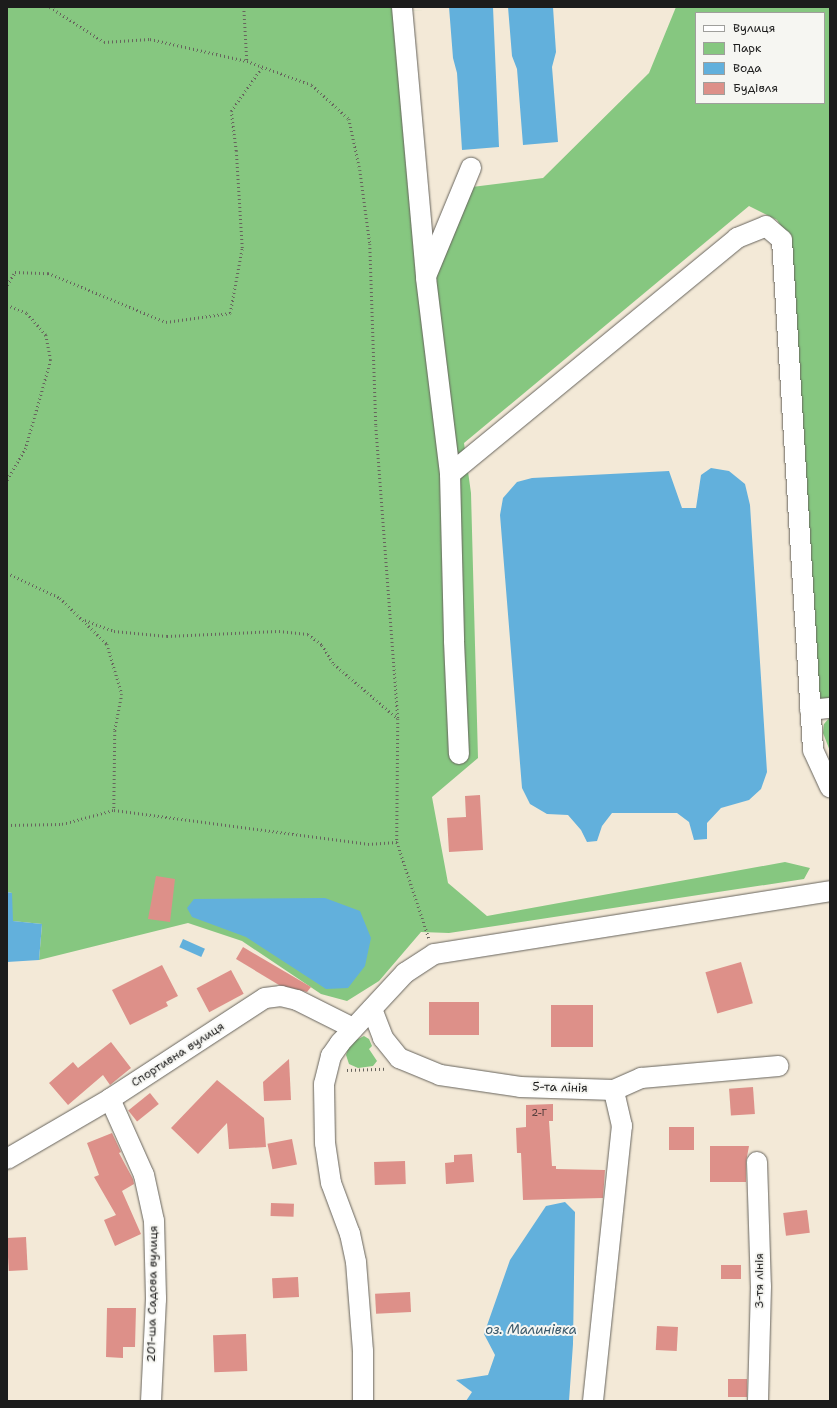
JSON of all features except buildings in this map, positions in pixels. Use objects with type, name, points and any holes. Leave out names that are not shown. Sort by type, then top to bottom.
[{"type":"street","points":[[402,7],[426,278],[450,474],[454,641],[460,754]]},
{"type":"street","points":[[426,278],[471,168]]},
{"type":"street","points":[[450,474],[737,238],[766,226],[782,240],[813,750],[830,787]]},
{"type":"street","points":[[810,710],[830,708]]},
{"type":"street","points":[[363,1401],[363,1351],[356,1262],[350,1234],[331,1183],[326,1143],[324,1109],[326,1070],[331,1056],[372,1008],[405,973],[434,954],[826,888]]},
{"type":"street","name":"Спортивна вулиця","points":[[7,1159],[110,1099],[265,998],[281,996],[297,1000],[354,1028]]},
{"type":"street","name":"5-та лінія","points":[[372,1008],[383,1038],[399,1058],[440,1075],[520,1087],[614,1090],[641,1078],[778,1066]]},
{"type":"street","points":[[593,1401],[622,1126],[614,1090]]},
{"type":"street","name":"201-ша Садова вулиця","points":[[110,1099],[144,1175],[154,1221],[156,1299],[151,1401]]},
{"type":"street","name":"3-тя лінія","points":[[757,1162],[761,1286],[758,1401]]},
{"type":"path","points":[[50,7],[104,42],[150,40],[247,61],[312,85],[349,119],[360,170],[370,244],[376,426],[398,719],[397,842],[434,954]]},
{"type":"path","points":[[244,7],[247,61]]},
{"type":"path","points":[[7,285],[15,272],[48,273],[166,322],[230,313],[242,248],[236,151],[231,111],[262,67]]},
{"type":"path","points":[[7,305],[27,313],[46,335],[52,360],[26,448],[7,481]]},
{"type":"path","points":[[7,572],[60,598],[108,644],[122,694],[115,731],[114,810]]},
{"type":"path","points":[[82,619],[114,630],[167,636],[279,630],[308,634],[322,645],[334,664],[398,719]]},
{"type":"path","points":[[7,825],[62,824],[114,810],[368,844],[397,842]]},
{"type":"path","points":[[326,1070],[383,1070],[399,1058]]},
{"type":"green space","points":[[7,7],[411,7],[426,193],[438,271],[472,187],[543,178],[649,73],[676,7],[830,7],[830,700],[823,700],[814,693],[790,240],[777,220],[749,206],[464,443],[471,493],[478,758],[432,797],[448,883],[487,916],[785,862],[810,868],[804,879],[449,933],[421,932],[379,981],[347,1001],[321,994],[242,941],[188,923],[39,960],[42,924],[12,921],[12,893],[7,892]]},
{"type":"green space","points":[[830,717],[830,751],[823,733],[824,724]]},
{"type":"green space","points":[[364,1036],[369,1039],[372,1046],[369,1049],[377,1061],[373,1066],[358,1068],[349,1064],[346,1055],[350,1043]]},
{"type":"water","points":[[449,7],[493,7],[499,147],[462,150],[457,73],[453,58]]},
{"type":"water","points":[[508,7],[553,7],[556,52],[552,67],[558,142],[523,145],[517,69],[512,56]]},
{"type":"water","points":[[711,468],[729,471],[745,484],[750,505],[767,772],[761,789],[749,800],[721,808],[707,823],[707,839],[694,840],[689,822],[677,813],[612,813],[602,826],[597,841],[587,842],[581,830],[568,815],[547,814],[530,804],[522,788],[500,515],[503,498],[517,482],[532,478],[669,471],[682,508],[696,508],[701,475]]},
{"type":"water","points":[[7,892],[12,893],[13,921],[42,924],[39,960],[7,962]]},
{"type":"water","points":[[325,898],[360,911],[371,938],[365,966],[348,988],[326,989],[246,937],[192,917],[187,908],[194,899]]},
{"type":"water","points":[[183,939],[205,949],[201,957],[179,947]]},
{"type":"water","name":"оз. Малинівка","points":[[565,1202],[575,1212],[573,1344],[569,1401],[466,1401],[472,1392],[456,1380],[488,1375],[495,1355],[484,1334],[510,1260],[546,1206]]}]
